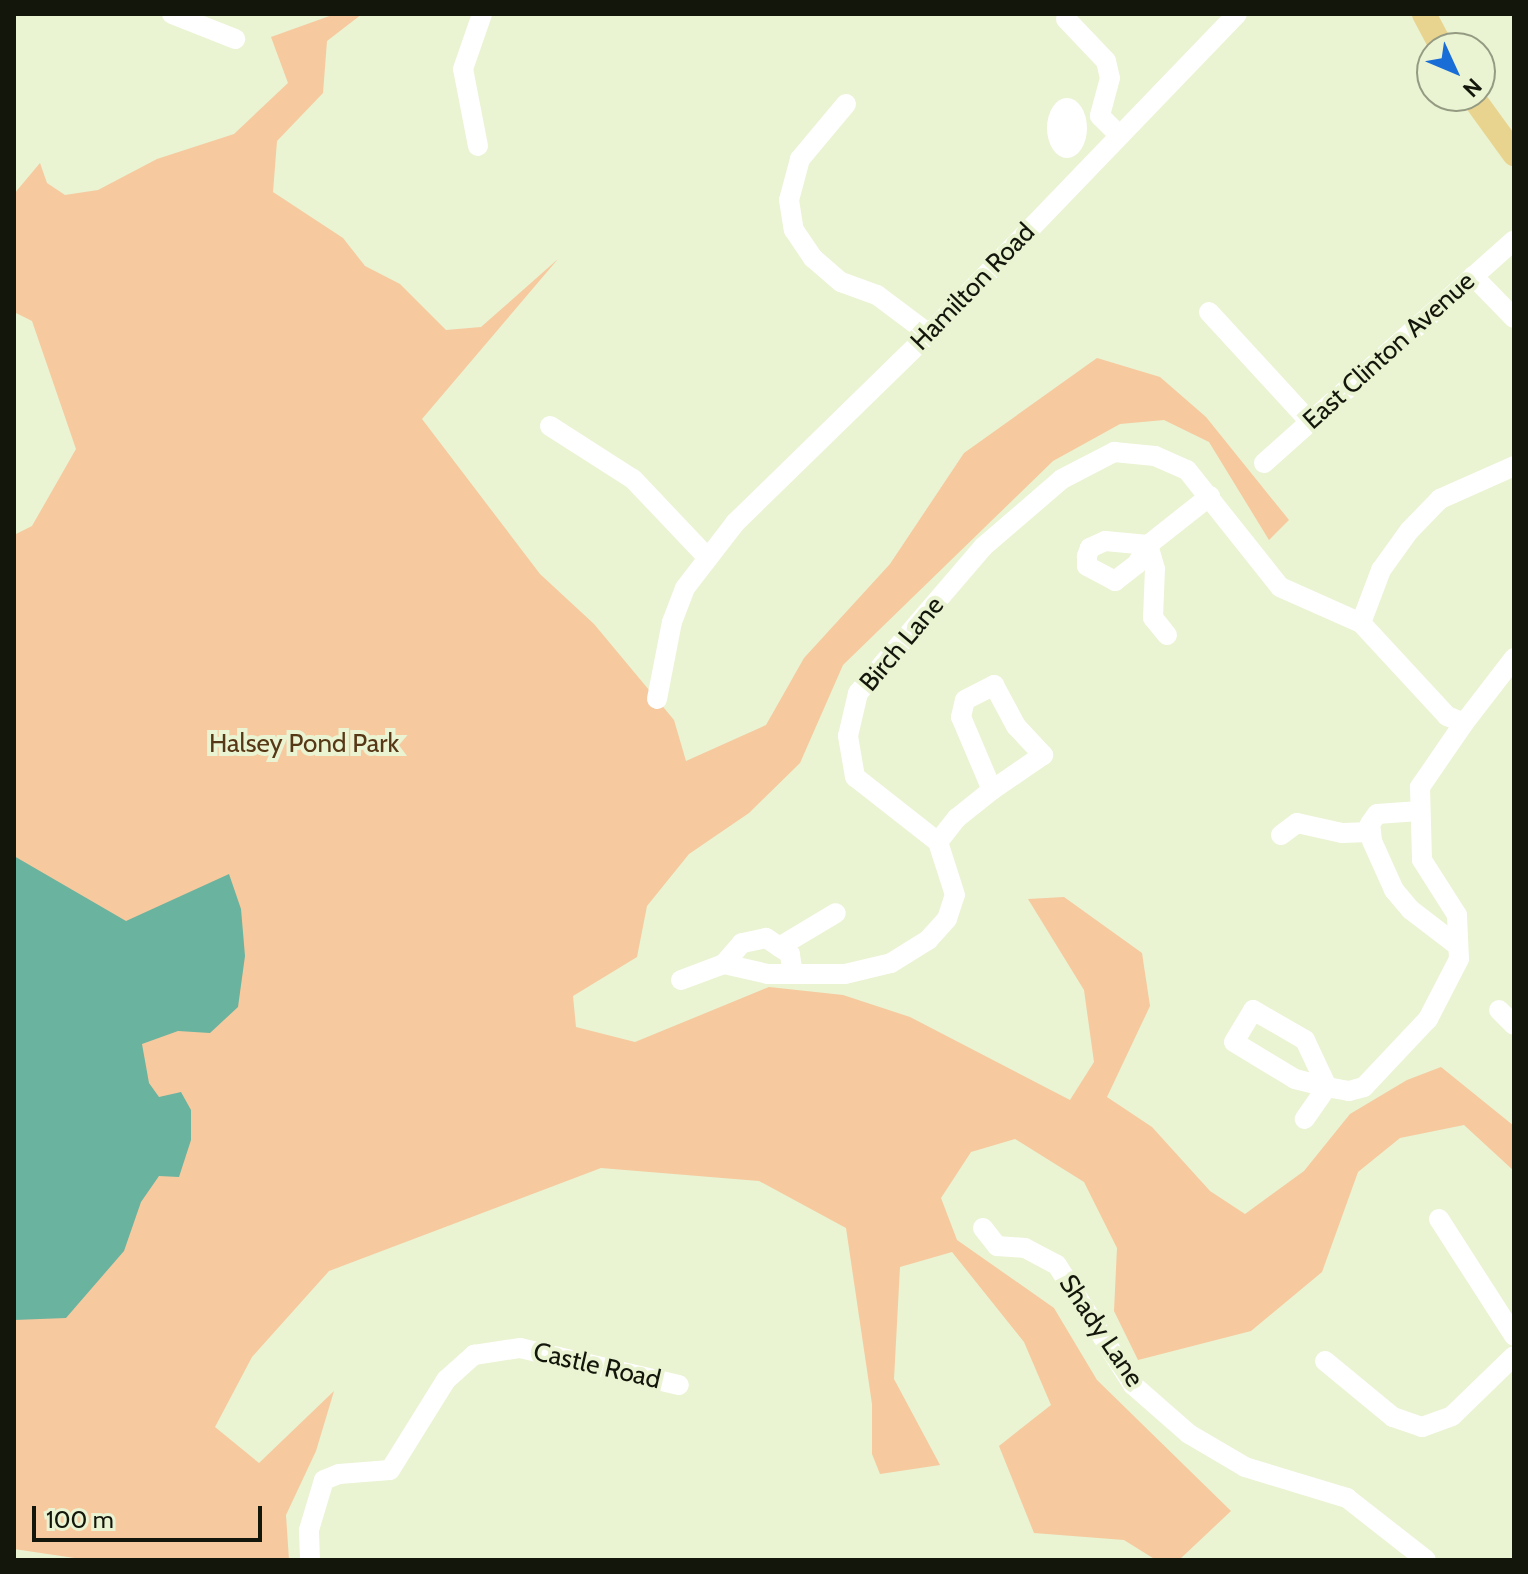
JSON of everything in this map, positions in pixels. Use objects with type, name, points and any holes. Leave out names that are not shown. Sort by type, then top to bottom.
[{"type":"main road","points":[[1424,14],[1434,32]]},
{"type":"main road","points":[[1484,112],[1514,154]]},
{"type":"street","points":[[172,14],[235,39]]},
{"type":"street","points":[[478,146],[463,69],[482,14]]},
{"type":"street","name":"Hamilton Road","points":[[657,699],[672,622],[685,588],[735,523],[929,334],[1237,14]]},
{"type":"street","points":[[1066,19],[1106,61],[1110,78],[1100,116]]},
{"type":"street","points":[[846,104],[800,159],[789,200],[794,230],[813,258],[841,282],[877,295],[929,334]]},
{"type":"street","points":[[1073,114],[1100,116],[1120,136]]},
{"type":"street","name":"East Clinton Avenue","points":[[1264,463],[1514,240]]},
{"type":"street","points":[[1473,276],[1514,318]]},
{"type":"street","points":[[1209,312],[1310,422]]},
{"type":"street","points":[[550,426],[633,479],[708,558]]},
{"type":"street","name":"Birch Lane","points":[[938,842],[855,777],[848,736],[858,693],[983,547],[1062,479],[1114,452],[1155,456],[1187,470],[1210,496]]},
{"type":"street","points":[[1361,623],[1381,570],[1409,531],[1440,499],[1514,466]]},
{"type":"street","points":[[1167,635],[1153,618],[1155,569],[1148,545],[1210,496],[1280,587],[1361,623],[1447,716],[1464,723]]},
{"type":"street","points":[[1327,1087],[1305,1040],[1253,1010],[1234,1042],[1295,1079],[1327,1087],[1349,1091],[1364,1087],[1417,1031],[1459,959],[1457,915],[1422,860],[1420,787],[1514,658]]},
{"type":"street","points":[[724,964],[736,970],[845,974],[891,963],[928,940],[947,919],[955,895],[938,842],[957,818],[1043,755],[1016,726],[994,685],[965,700],[961,717],[992,790]]},
{"type":"street","points":[[1419,811],[1377,814],[1371,832],[1394,890],[1438,935],[1458,946]]},
{"type":"street","points":[[1281,835],[1297,823],[1342,833],[1371,832]]},
{"type":"street","points":[[779,947],[836,913]]},
{"type":"street","points":[[681,980],[724,964],[742,943],[766,938],[790,954],[793,974]]},
{"type":"street","points":[[1499,1010],[1514,1025]]},
{"type":"street","points":[[1305,1119],[1327,1087]]},
{"type":"street","points":[[1439,1219],[1514,1336]]},
{"type":"street","name":"Shady Lane","points":[[983,1228],[997,1246],[1041,1253],[1057,1265],[1133,1385],[1189,1434],[1245,1467],[1347,1498],[1426,1560]]},
{"type":"street","name":"Castle Road","points":[[310,1560],[309,1530],[324,1480],[339,1474],[390,1470],[446,1380],[474,1355],[520,1348],[679,1385]]},
{"type":"street","points":[[1325,1361],[1393,1417],[1422,1427],[1452,1416],[1514,1356]]},
{"type":"green space","name":"Halsey Pond Park","points":[[335,14],[362,14],[327,41],[323,93],[277,141],[273,192],[343,238],[365,266],[400,284],[446,330],[481,327],[558,259],[422,419],[540,574],[594,624],[674,720],[686,761],[766,725],[804,658],[890,564],[964,453],[1097,358],[1160,377],[1206,417],[1289,520],[1269,540],[1209,442],[1164,420],[1120,424],[1053,461],[843,665],[800,763],[749,813],[689,854],[647,906],[637,957],[573,996],[576,1027],[635,1042],[769,987],[843,995],[910,1017],[1070,1100],[1094,1062],[1084,990],[1028,899],[1064,897],[1142,953],[1150,1006],[1107,1097],[1152,1127],[1210,1191],[1245,1214],[1304,1171],[1350,1114],[1407,1080],[1441,1067],[1514,1126],[1514,1171],[1464,1125],[1400,1138],[1358,1172],[1322,1272],[1251,1331],[1138,1360],[1114,1311],[1117,1248],[1084,1182],[1015,1139],[971,1152],[941,1198],[957,1240],[1054,1308],[1097,1380],[1231,1511],[1179,1560],[1156,1560],[1124,1540],[1034,1533],[999,1446],[1051,1405],[1024,1342],[952,1252],[900,1267],[894,1379],[940,1465],[880,1474],[872,1454],[872,1404],[846,1228],[759,1181],[601,1168],[329,1271],[252,1357],[215,1427],[259,1463],[334,1391],[316,1451],[286,1515],[289,1560],[88,1560],[14,1549],[14,535],[32,526],[76,449],[32,321],[14,312],[14,194],[40,163],[47,183],[65,195],[98,190],[157,159],[234,134],[288,83],[271,37]]},
{"type":"water","points":[[14,856],[126,921],[229,874],[241,909],[245,956],[238,1007],[210,1033],[178,1031],[142,1044],[149,1083],[159,1097],[181,1092],[191,1110],[191,1140],[179,1177],[159,1176],[141,1202],[124,1251],[66,1318],[14,1320]]}]
